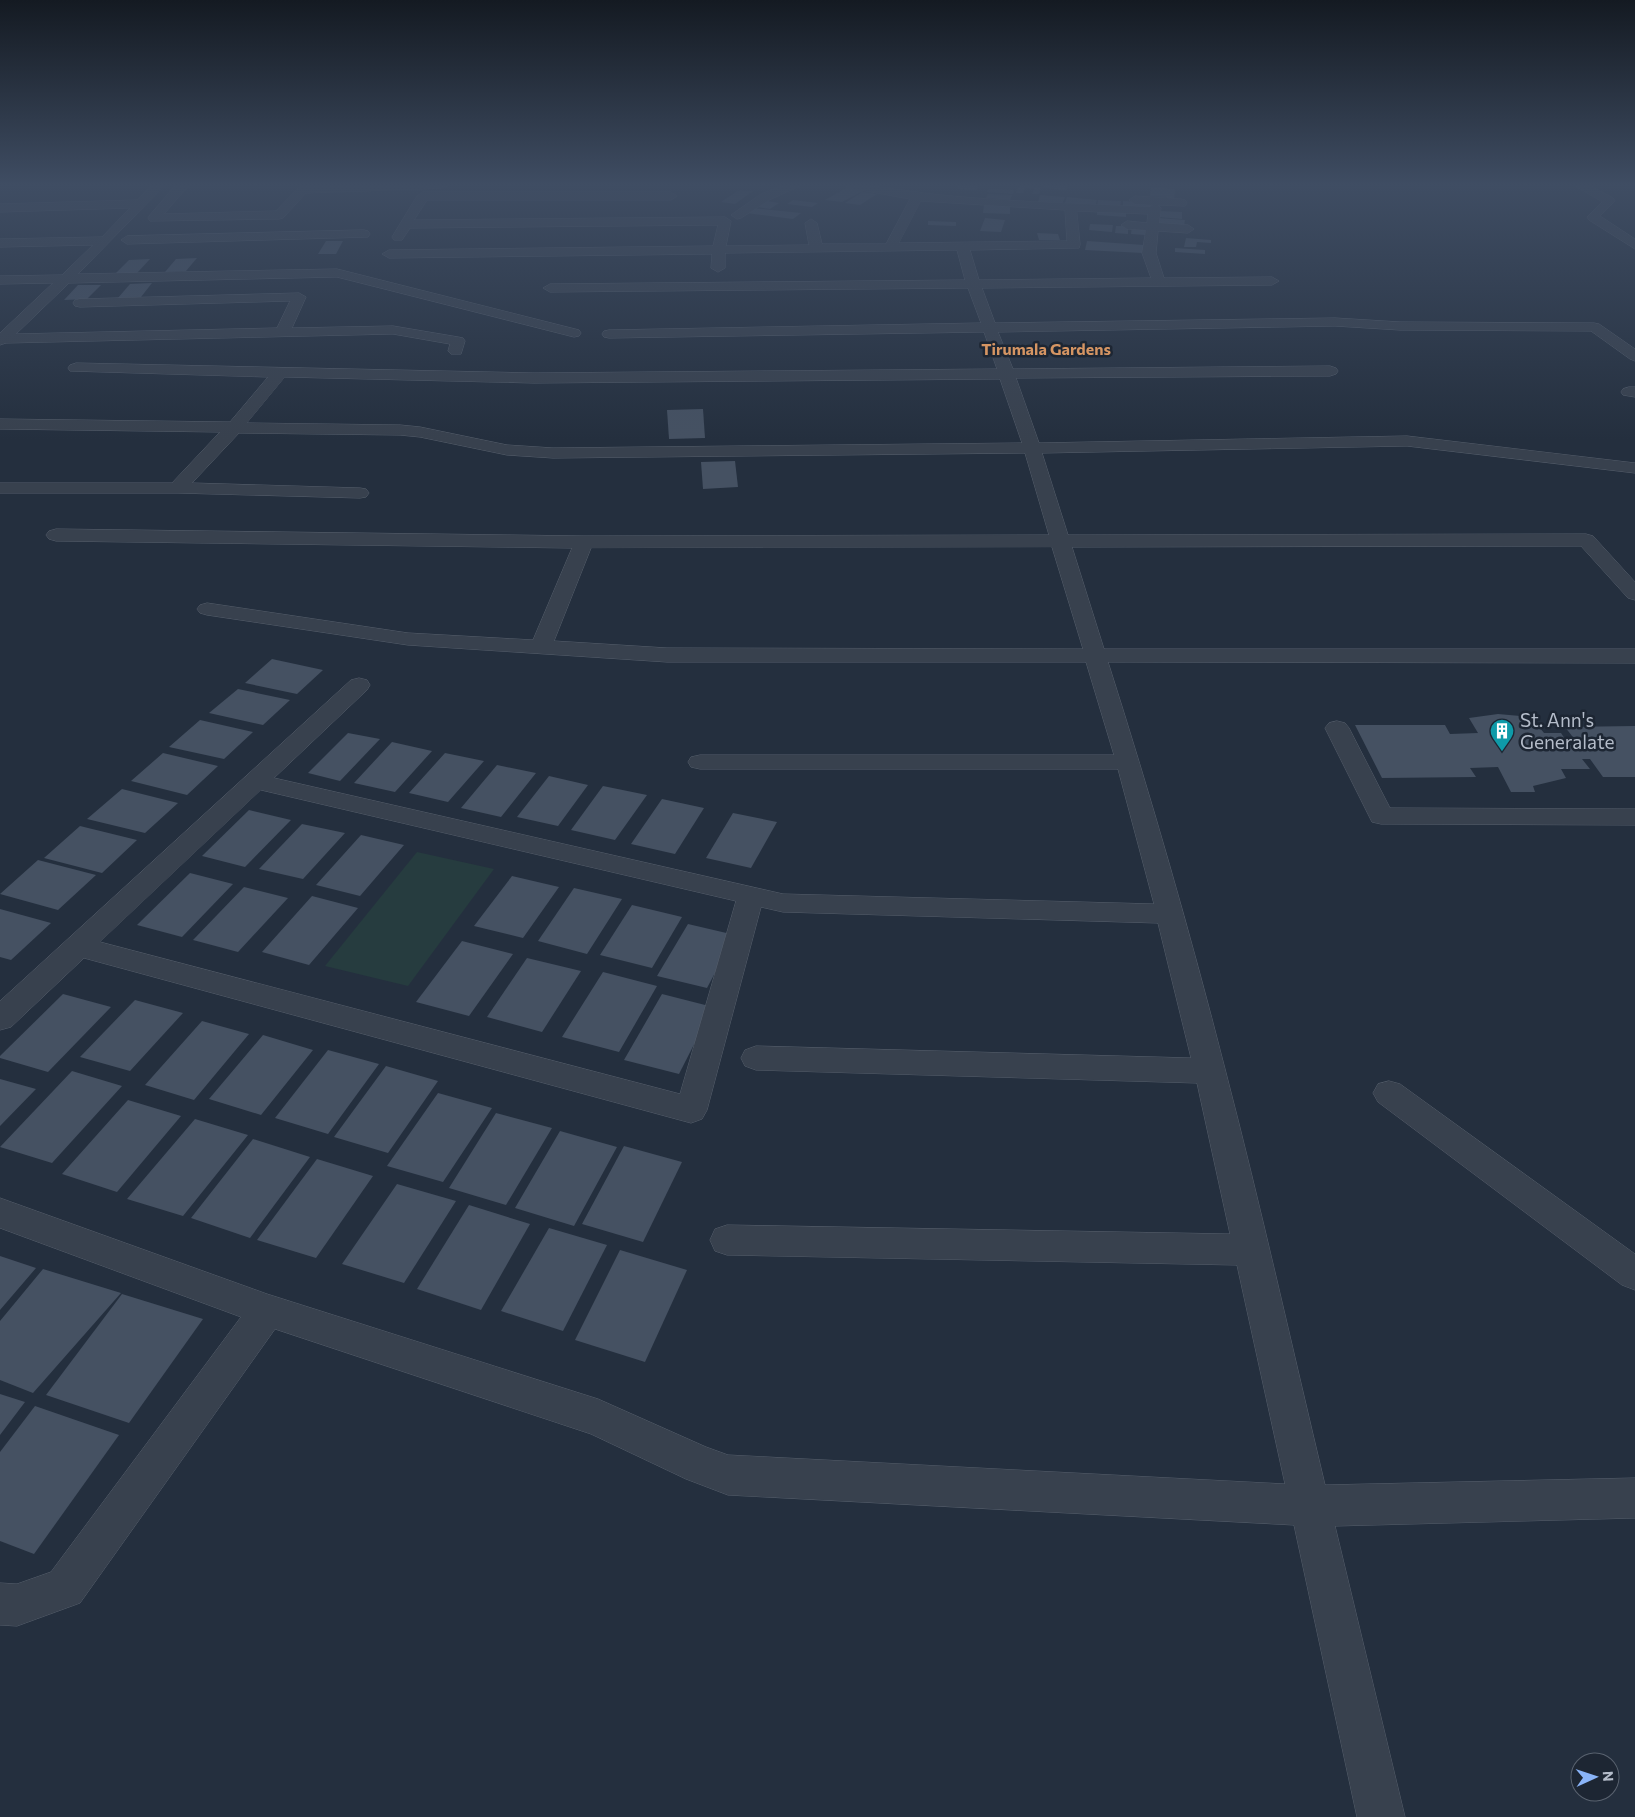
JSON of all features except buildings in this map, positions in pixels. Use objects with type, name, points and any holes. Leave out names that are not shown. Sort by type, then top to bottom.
[{"type":"street","points":[[1,335],[18,324],[74,270]]},
{"type":"street","points":[[716,286],[717,270]]},
{"type":"street","points":[[969,270],[1032,448],[1128,762],[1170,914],[1210,1071],[1381,1817]]},
{"type":"street","points":[[1154,270],[1160,283]]},
{"type":"street","points":[[0,280],[337,273],[574,333]]},
{"type":"street","points":[[550,288],[1272,281]]},
{"type":"street","points":[[80,303],[299,297],[283,331]]},
{"type":"street","points":[[609,334],[1335,322],[1400,326],[1594,327],[1635,356]]},
{"type":"street","points":[[1,335],[393,330],[458,341],[456,351]]},
{"type":"street","points":[[76,368],[534,378],[1330,371]]},
{"type":"street","points":[[177,488],[235,428],[280,373]]},
{"type":"street","points":[[0,424],[400,430],[420,432],[507,450],[553,453],[1032,448],[1407,441],[1635,468]]},
{"type":"street","points":[[0,488],[177,488],[360,493]]},
{"type":"street","points":[[56,534],[584,542],[1586,540],[1635,594]]},
{"type":"street","points":[[541,647],[584,542]]},
{"type":"street","points":[[1608,565],[1635,565]]},
{"type":"street","points":[[207,608],[408,639],[667,655],[1635,656]]},
{"type":"street","points":[[0,1019],[358,685]]},
{"type":"street","points":[[1337,728],[1381,816],[1635,817]]},
{"type":"street","points":[[700,762],[1128,762]]},
{"type":"street","points":[[254,781],[783,903],[1170,914]]},
{"type":"street","points":[[78,946],[692,1110],[751,895]]},
{"type":"street","points":[[756,1058],[1210,1071]]},
{"type":"street","points":[[1389,1094],[1635,1274]]},
{"type":"street","points":[[0,1212],[267,1310],[598,1418],[700,1465],[728,1475],[1311,1506],[1635,1498]]},
{"type":"street","points":[[727,1240],[1250,1250]]},
{"type":"street","points":[[0,1604],[17,1605],[65,1588],[267,1310]]},
{"type":"green space","points":[[417,852],[494,869],[408,986],[325,966]]},
{"type":"place","name":"St. Ann's Generalate","points":[[1502,752]]},
{"type":"district","name":"Tirumala Gardens","points":[[1046,349]]}]
